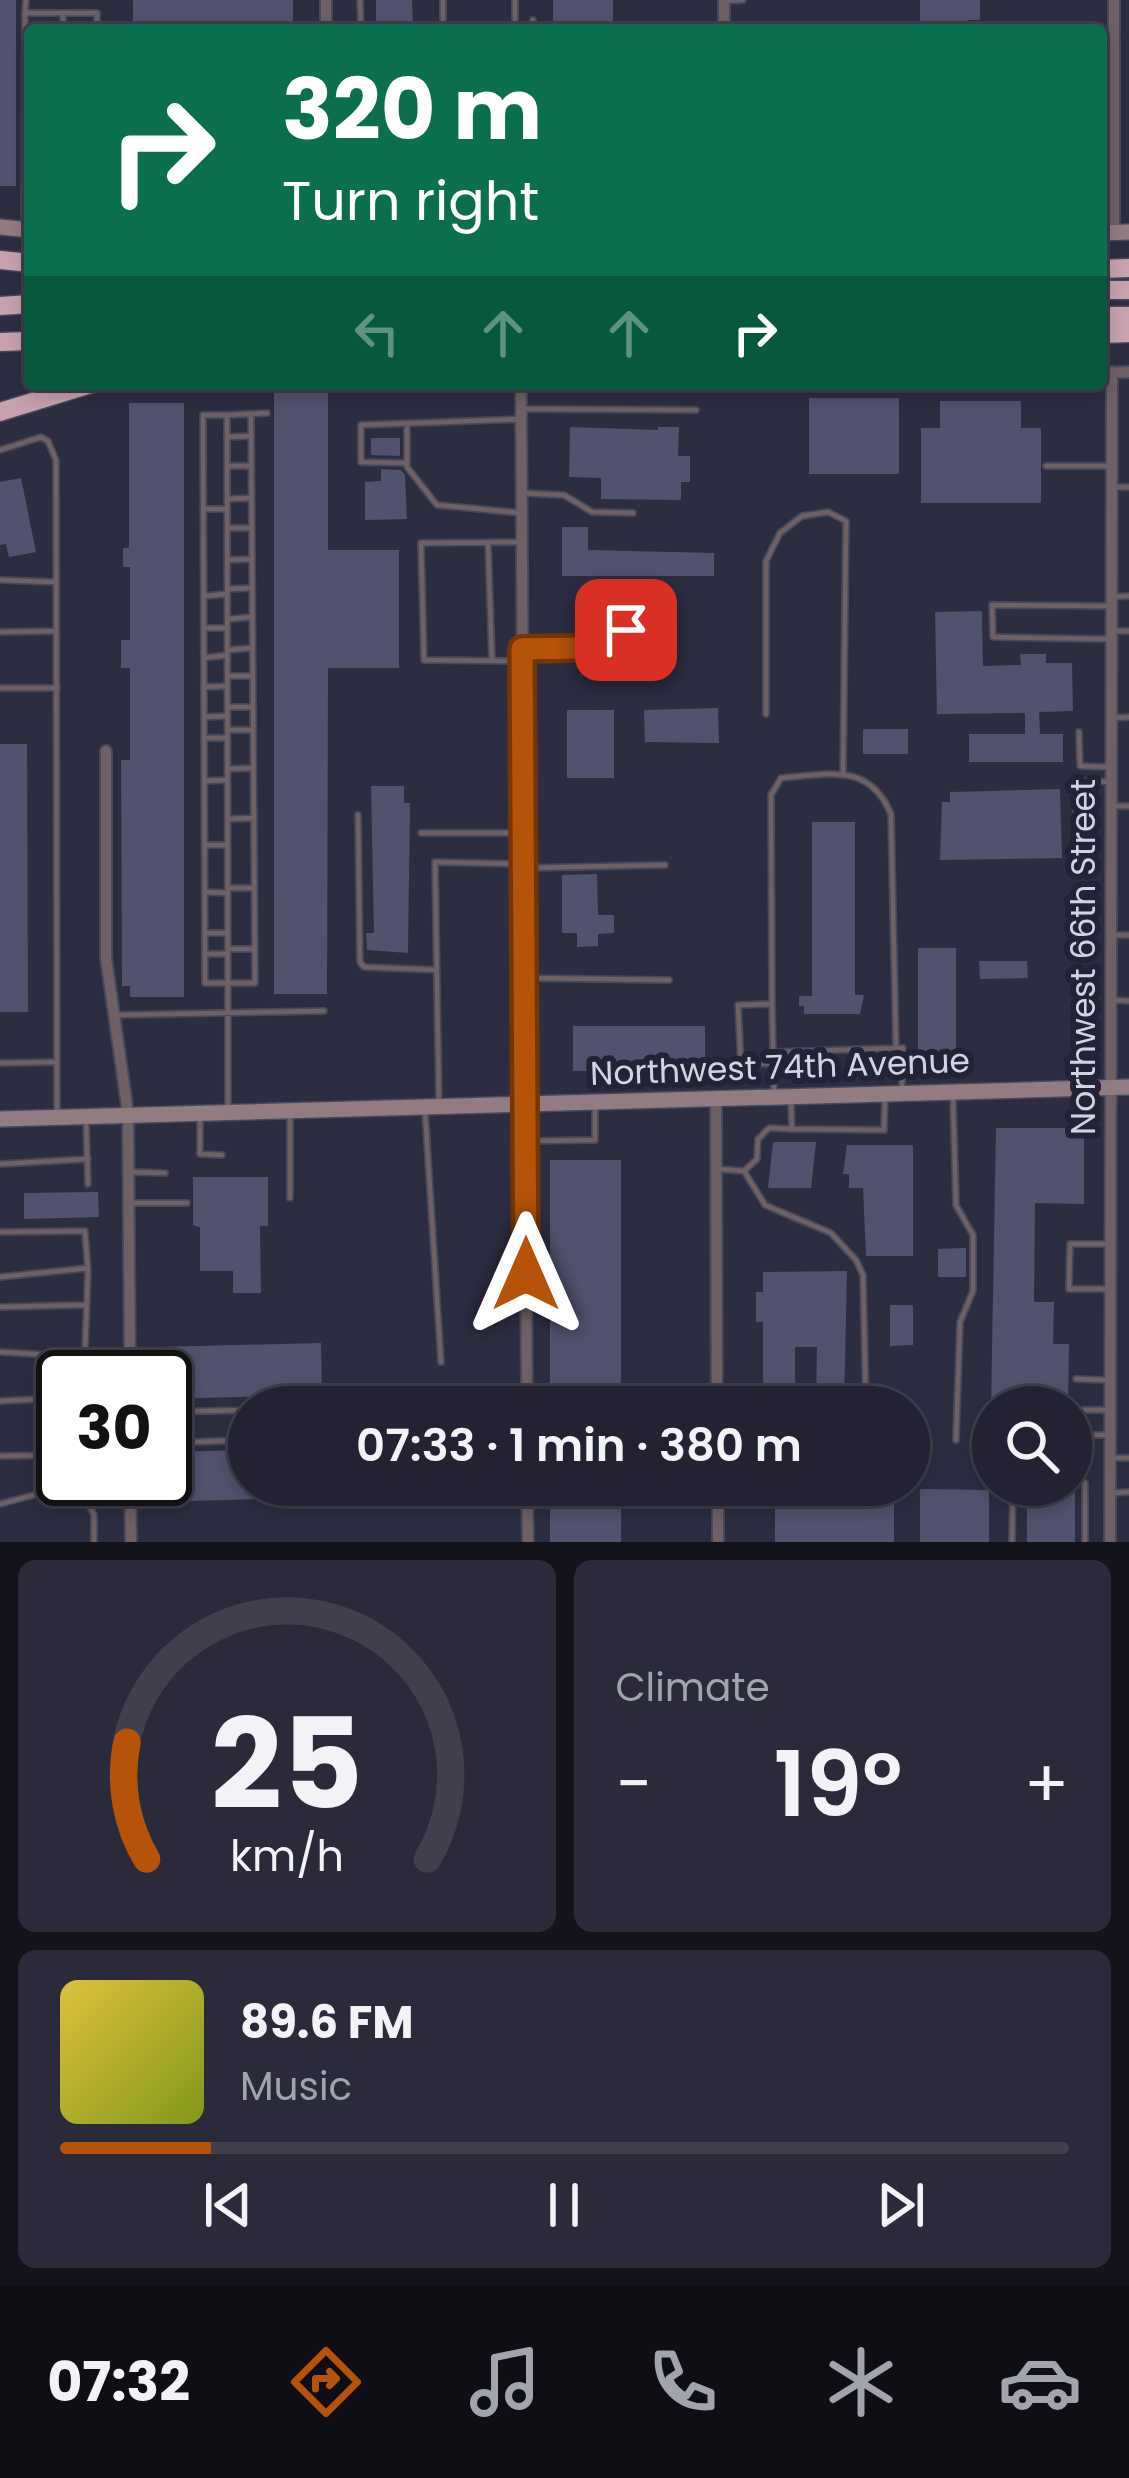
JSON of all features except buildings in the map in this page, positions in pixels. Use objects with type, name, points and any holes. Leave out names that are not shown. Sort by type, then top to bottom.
[{"type":"highway","points":[[0,412],[72,390]]},
{"type":"street","points":[[1114,0],[1114,232]]},
{"type":"street","name":"Northwest 66th Street","points":[[1107,388],[1112,466],[1111,1542]]},
{"type":"street","points":[[521,390],[526,1386]]},
{"type":"street","points":[[106,751],[106,958],[128,1113],[130,1350]]},
{"type":"street","name":"Northwest 74th Avenue","points":[[0,1118],[1129,1087]]},
{"type":"street","points":[[716,1099],[717,1386]]},
{"type":"street","points":[[1112,1283],[1129,1277]]},
{"type":"street","points":[[130,1506],[131,1542]]},
{"type":"street","points":[[527,1506],[528,1542]]},
{"type":"street","points":[[718,1506],[718,1542]]},
{"type":"lane","points":[[26,0],[27,24]]},
{"type":"lane","points":[[724,0],[743,0]]},
{"type":"lane","points":[[26,13],[97,13],[97,24]]},
{"type":"lane","points":[[63,13],[63,24]]},
{"type":"lane","points":[[1113,124],[1129,123]]},
{"type":"lane","points":[[1113,189],[1129,188]]},
{"type":"lane","points":[[407,463],[361,463],[362,425],[521,414],[696,410]]},
{"type":"lane","points":[[251,414],[255,982],[205,983],[203,415],[267,413]]},
{"type":"lane","points":[[227,415],[227,1110]]},
{"type":"lane","points":[[407,424],[407,463],[437,505],[522,513]]},
{"type":"lane","points":[[227,437],[251,436]]},
{"type":"lane","points":[[0,450],[40,437],[52,448],[57,477],[57,1116]]},
{"type":"lane","points":[[227,466],[251,466]]},
{"type":"lane","points":[[1046,466],[1112,466]]},
{"type":"lane","points":[[1112,487],[1129,487]]},
{"type":"lane","points":[[521,493],[564,495],[592,512],[633,513]]},
{"type":"lane","points":[[227,499],[251,498]]},
{"type":"lane","points":[[203,509],[227,509]]},
{"type":"lane","points":[[766,714],[766,561],[780,533],[802,516],[828,512],[846,521],[843,775]]},
{"type":"lane","points":[[227,528],[251,528]]},
{"type":"lane","points":[[488,542],[492,661]]},
{"type":"lane","points":[[522,542],[421,543],[424,660],[492,661],[592,645],[618,638],[626,630]]},
{"type":"lane","points":[[227,560],[252,559]]},
{"type":"lane","points":[[0,580],[56,582]]},
{"type":"lane","points":[[204,596],[252,588]]},
{"type":"lane","points":[[1129,596],[1111,602],[992,605],[994,637],[1129,631]]},
{"type":"lane","points":[[227,619],[252,617]]},
{"type":"lane","points":[[204,628],[227,628]]},
{"type":"lane","points":[[0,632],[56,631]]},
{"type":"lane","points":[[204,658],[252,648]]},
{"type":"lane","points":[[227,676],[253,676]]},
{"type":"lane","points":[[204,687],[227,686]]},
{"type":"lane","points":[[0,688],[57,688]]},
{"type":"lane","points":[[227,707],[253,707]]},
{"type":"lane","points":[[204,717],[227,716]]},
{"type":"lane","points":[[1111,718],[1129,717]]},
{"type":"lane","points":[[204,737],[253,730]]},
{"type":"lane","points":[[1079,732],[1080,766],[1111,767]]},
{"type":"lane","points":[[227,769],[253,769]]},
{"type":"lane","points":[[792,1129],[773,1063],[771,795],[781,778],[861,776],[875,786],[891,814],[896,1048]]},
{"type":"lane","points":[[204,781],[227,780]]},
{"type":"lane","points":[[1076,816],[1075,781],[1111,782]]},
{"type":"lane","points":[[1111,806],[1129,806]]},
{"type":"lane","points":[[358,815],[360,962],[386,971],[437,970]]},
{"type":"lane","points":[[227,819],[254,818]]},
{"type":"lane","points":[[421,833],[524,833]]},
{"type":"lane","points":[[205,844],[227,845]]},
{"type":"lane","points":[[441,1362],[432,1105],[437,970],[434,862],[665,865]]},
{"type":"lane","points":[[205,892],[254,889]]},
{"type":"lane","points":[[205,934],[227,933]]},
{"type":"lane","points":[[1110,934],[1129,935]]},
{"type":"lane","points":[[205,954],[254,949]]},
{"type":"lane","points":[[524,978],[669,980]]},
{"type":"lane","points":[[1110,1000],[1129,1001]]},
{"type":"lane","points":[[772,1004],[738,1005],[741,1065],[773,1063]]},
{"type":"lane","points":[[114,1015],[324,1011]]},
{"type":"lane","points":[[717,1169],[745,1171],[757,1160],[758,1139],[770,1128],[884,1130],[903,1048],[773,1052]]},
{"type":"lane","points":[[0,1063],[57,1062]]},
{"type":"lane","points":[[953,1091],[956,1205],[973,1235],[973,1291],[960,1322],[956,1440]]},
{"type":"lane","points":[[524,1141],[595,1140],[595,1102]]},
{"type":"lane","points":[[290,1108],[290,1198]]},
{"type":"lane","points":[[200,1111],[200,1154],[222,1155]]},
{"type":"lane","points":[[86,1115],[88,1184]]},
{"type":"lane","points":[[0,1164],[88,1159]]},
{"type":"lane","points":[[745,1171],[766,1205],[831,1233],[856,1260],[863,1275],[866,1386]]},
{"type":"lane","points":[[128,1172],[165,1172]]},
{"type":"lane","points":[[128,1203],[187,1203]]},
{"type":"lane","points":[[0,1232],[85,1231],[85,1350]]},
{"type":"lane","points":[[1111,1244],[1070,1244],[1069,1288],[1112,1283]]},
{"type":"lane","points":[[0,1277],[88,1268]]},
{"type":"lane","points":[[0,1307],[86,1305]]},
{"type":"lane","points":[[0,1352],[36,1354]]},
{"type":"lane","points":[[1076,1379],[1112,1380]]},
{"type":"lane","points":[[0,1401],[36,1399]]},
{"type":"lane","points":[[192,1411],[228,1410]]},
{"type":"lane","points":[[1092,1410],[1112,1410]]},
{"type":"lane","points":[[1092,1435],[1112,1435]]},
{"type":"lane","points":[[192,1442],[228,1442]]},
{"type":"lane","points":[[0,1456],[36,1455]]},
{"type":"lane","points":[[1112,1458],[1129,1458]]},
{"type":"lane","points":[[1111,1492],[1129,1492]]},
{"type":"lane","points":[[0,1504],[36,1494]]},
{"type":"lane","points":[[90,1506],[94,1542]]},
{"type":"lane","points":[[1012,1542],[1013,1506]]},
{"type":"lane","points":[[1085,1506],[1085,1542]]},
{"type":"route","points":[[526,1274],[522,649],[592,645],[618,638],[626,630]]}]
